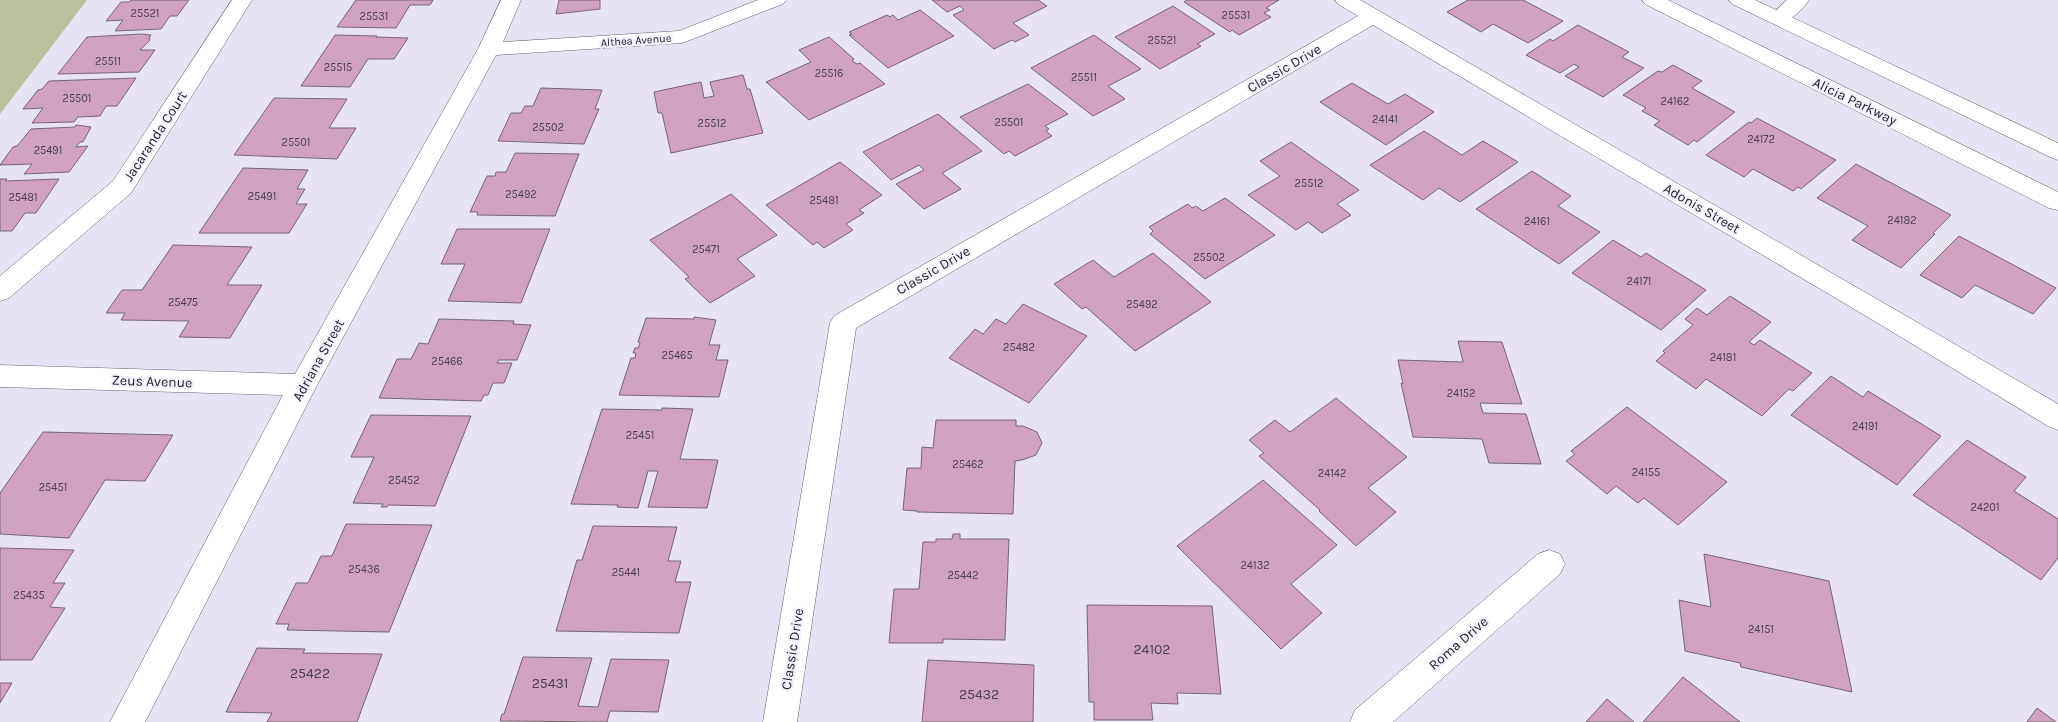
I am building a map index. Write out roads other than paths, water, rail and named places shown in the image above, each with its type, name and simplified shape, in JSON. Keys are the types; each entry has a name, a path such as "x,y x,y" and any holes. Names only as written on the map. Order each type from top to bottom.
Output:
{"street":[{"name":"Jacaranda Court","path":"0,292 122,187 242,0"},
{"name":"Adriana Street","path":"127,722 303,385 489,49 511,0"},
{"name":"Althea Avenue","path":"489,49 682,37 776,0"},
{"name":"Adonis Street","path":"1345,0 2058,418"},
{"name":"Alicia Parkway","path":"1652,0 2058,202"},
{"path":"1740,0 2058,152"},
{"path":"1778,18 1799,0"},
{"name":"Classic Drive","path":"780,722 842,322 1374,16"},
{"name":"Zeus Avenue","path":"0,376 303,385"},
{"name":"Roma Drive","path":"1367,722 1549,564"}]}
